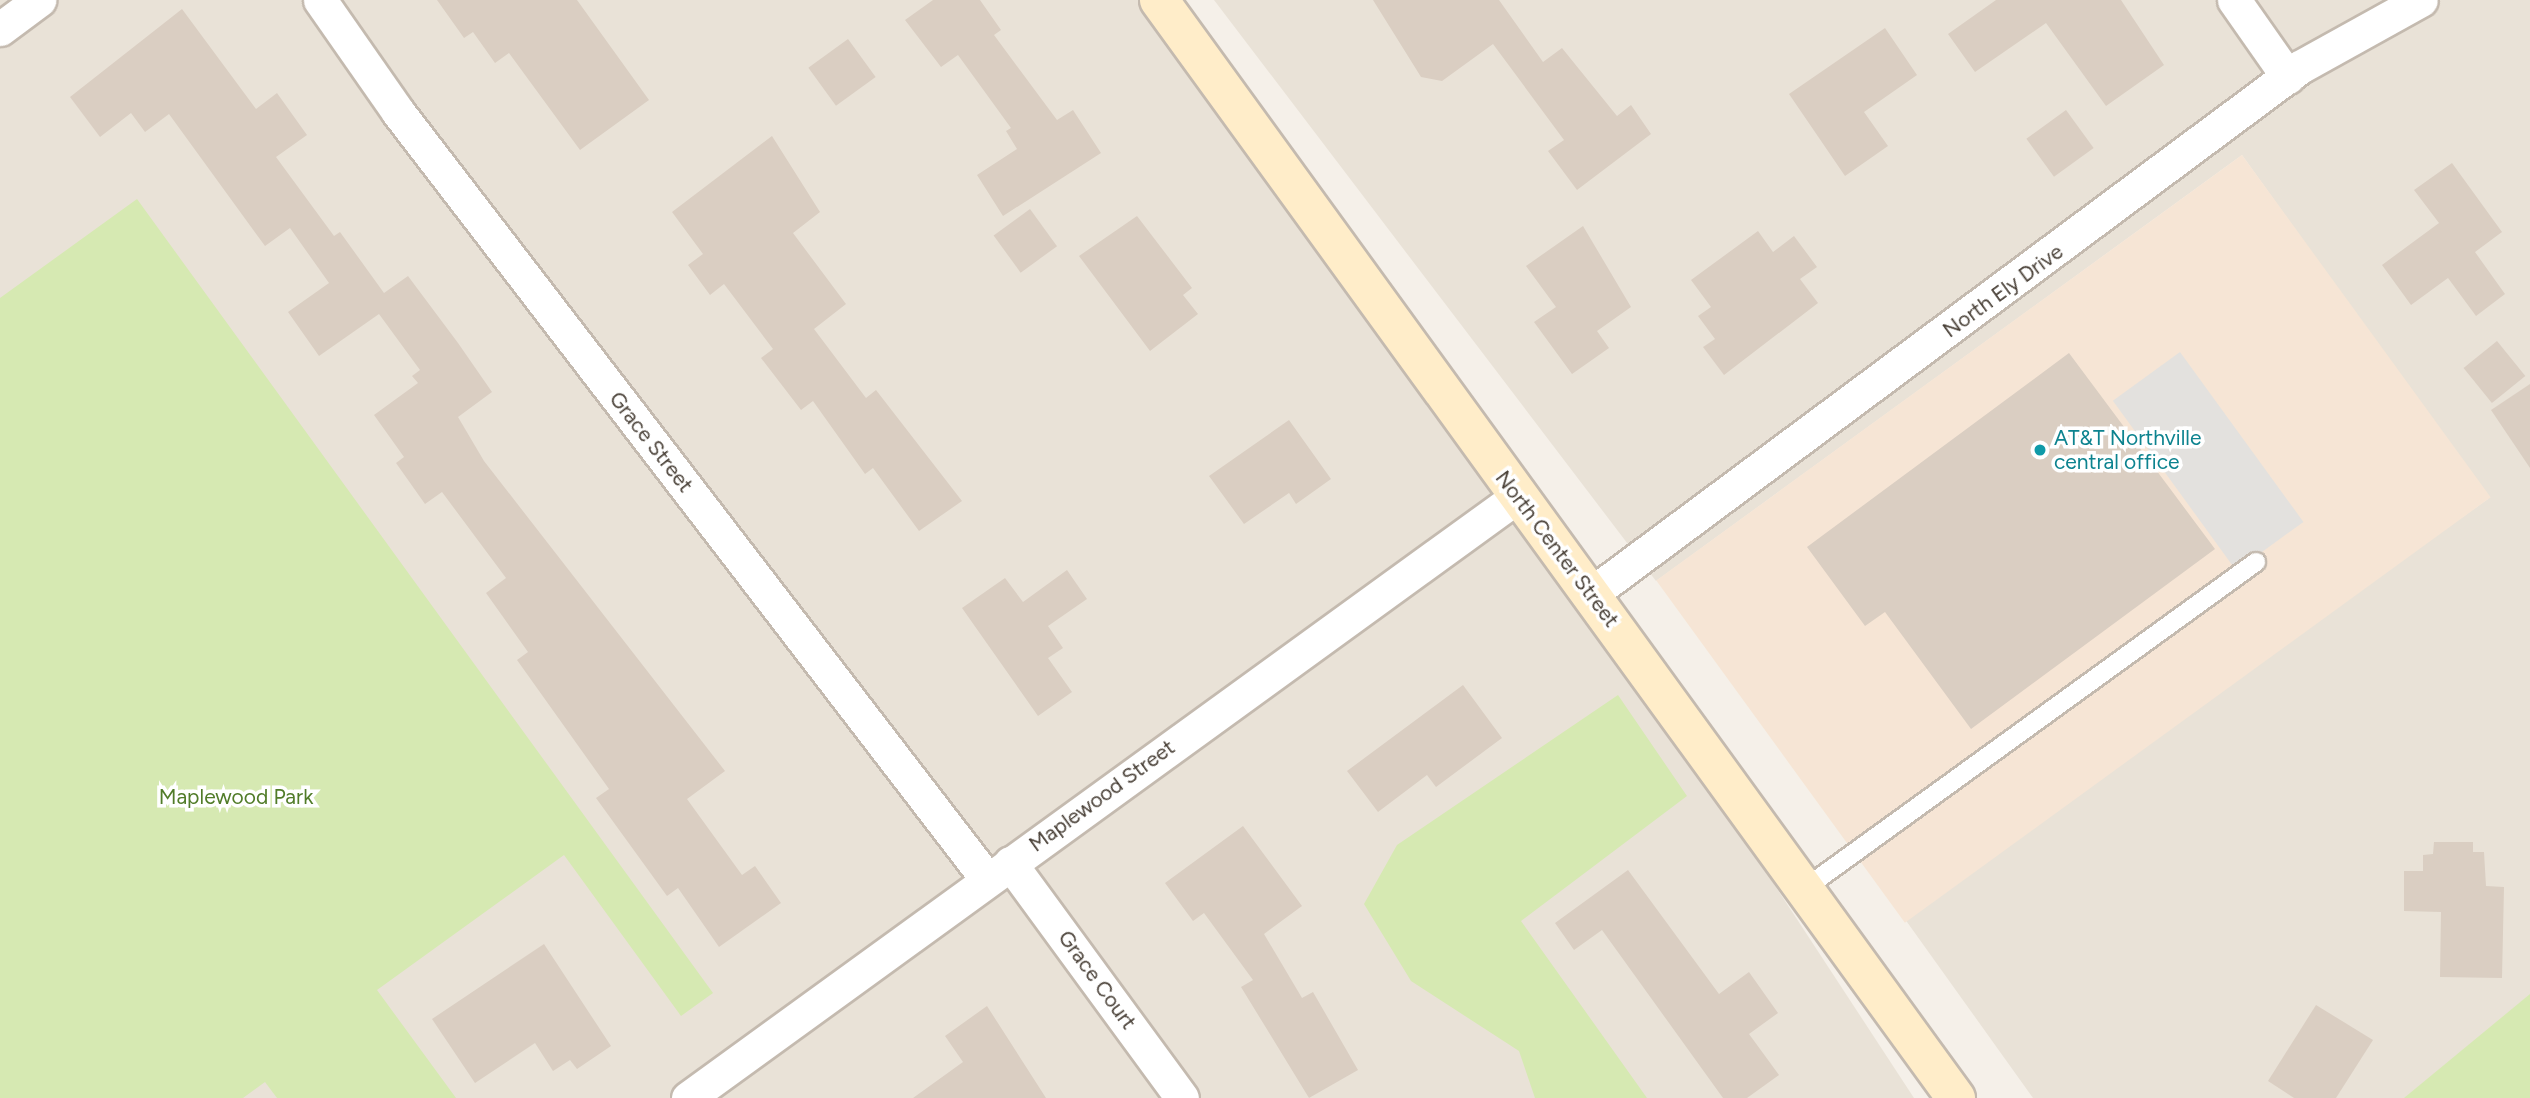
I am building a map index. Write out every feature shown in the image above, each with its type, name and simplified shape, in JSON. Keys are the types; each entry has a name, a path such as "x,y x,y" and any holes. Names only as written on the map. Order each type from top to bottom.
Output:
{"street":[{"path":"0,29 39,0"},
{"name":"Grace Street","path":"320,0 398,112 999,871"},
{"name":"North Center Street","path":"1159,0 1955,1098"},
{"path":"2234,0 2288,77"},
{"name":"North Ely Drive","path":"1591,594 2288,77 2421,0"},
{"name":"Maplewood Street","path":"688,1098 1518,496"},
{"name":"Grace Court","path":"999,871 1182,1098"}],"lane":[{"path":"1804,889 2256,562"}],"shaded area":[{"path":"0,0 1161,0 1537,522 1914,1098 0,1098"},
{"path":"1214,0 2530,0 2530,1098 2033,1098 1902,915 2488,499 2242,155 1656,581"},
{"path":"2242,155 2491,497 1905,923 1656,581"},
{"path":"2180,352 2303,522 2236,571 2113,401"}],"green space":[{"name":"Maplewood Park","path":"137,199 713,993 681,1016 564,855 377,990 456,1098 277,1098 265,1082 243,1098 0,1098 0,298"},
{"path":"1618,695 1687,796 1521,921 1647,1098 1535,1098 1519,1051 1411,981 1364,904 1397,845"},
{"path":"2530,994 2530,1098 2404,1098"}],"building":[{"path":"437,0 577,0 649,100 580,150 509,53 495,63 473,32 464,38"},
{"path":"933,0 980,0 1001,30 994,35 1057,120 1073,110 1101,153 1003,216 977,175 1017,149 1006,131 1011,128 958,55 941,67 905,20"},
{"path":"1373,0 1499,0 1543,62 1562,48 1617,116 1631,105 1651,134 1577,190 1548,151 1564,140 1493,44 1442,81 1421,77"},
{"path":"1996,0 2121,0 2164,65 2106,106 2046,23 1975,72 1948,34"},
{"path":"182,9 256,109 277,93 307,135 276,157 334,236 340,232 384,293 408,276 458,343 492,392 458,417 484,461 725,771 687,799 742,875 755,866 781,903 719,947 678,888 667,896 596,798 609,789 517,660 528,652 486,593 506,578 442,492 425,504 396,463 404,457 374,415 418,383 412,376 420,370 379,314 319,356 288,312 329,283 290,228 265,246 169,114 145,132 131,113 100,137 70,97"},
{"path":"1885,28 1917,75 1864,112 1888,146 1845,176 1789,94"},
{"path":"848,39 876,77 836,106 808,68"},
{"path":"2066,110 2094,148 2054,177 2026,139"},
{"path":"772,136 820,212 793,233 846,304 814,329 866,398 876,390 962,501 919,531 873,468 865,474 813,401 801,410 761,358 773,349 724,284 710,295 688,265 703,254 672,212"},
{"path":"2452,163 2502,232 2475,252 2505,294 2476,316 2448,278 2411,305 2382,265 2439,223 2414,190"},
{"path":"1030,209 1057,246 1021,273 994,235"},
{"path":"1137,216 1192,288 1183,295 1198,314 1150,351 1079,256"},
{"path":"1583,226 1631,307 1597,331 1609,348 1572,374 1534,322 1556,307 1526,266"},
{"path":"1758,231 1773,252 1794,236 1817,267 1800,279 1818,303 1724,375 1703,347 1715,339 1698,316 1711,307 1691,280"},
{"path":"2497,341 2525,376 2492,403 2464,368"},
{"name":"AT&T Northville central office","path":"2069,353 2215,549 1971,729 1885,612 1865,626 1807,547"},
{"path":"2530,384 2530,468 2491,410"},
{"path":"1289,420 1331,479 1296,504 1289,493 1244,524 1209,476"},
{"path":"1067,570 1087,599 1048,626 1063,648 1048,658 1072,692 1038,716 962,608 1005,578 1023,602"},
{"path":"1463,685 1502,738 1436,787 1427,775 1378,812 1347,771"},
{"path":"1243,826 1302,906 1264,934 1302,998 1313,992 1358,1070 1309,1098 1241,987 1253,980 1204,913 1193,921 1165,883"},
{"path":"2434,842 2473,842 2473,852 2484,852 2486,886 2504,887 2502,978 2440,977 2441,912 2404,911 2404,871 2423,871 2423,855 2433,854"},
{"path":"1628,870 1719,994 1749,972 1778,1013 1749,1034 1779,1075 1747,1098 1723,1098 1602,930 1574,950 1555,923"},
{"path":"544,944 611,1046 577,1069 570,1060 553,1071 535,1043 475,1083 432,1019"},
{"path":"2316,1005 2373,1040 2336,1098 2294,1098 2268,1081"},
{"path":"987,1006 1046,1098 913,1098 963,1062 945,1036"}],"place":[{"name":"AT&T Northville central office","path":"2040,450"}]}
